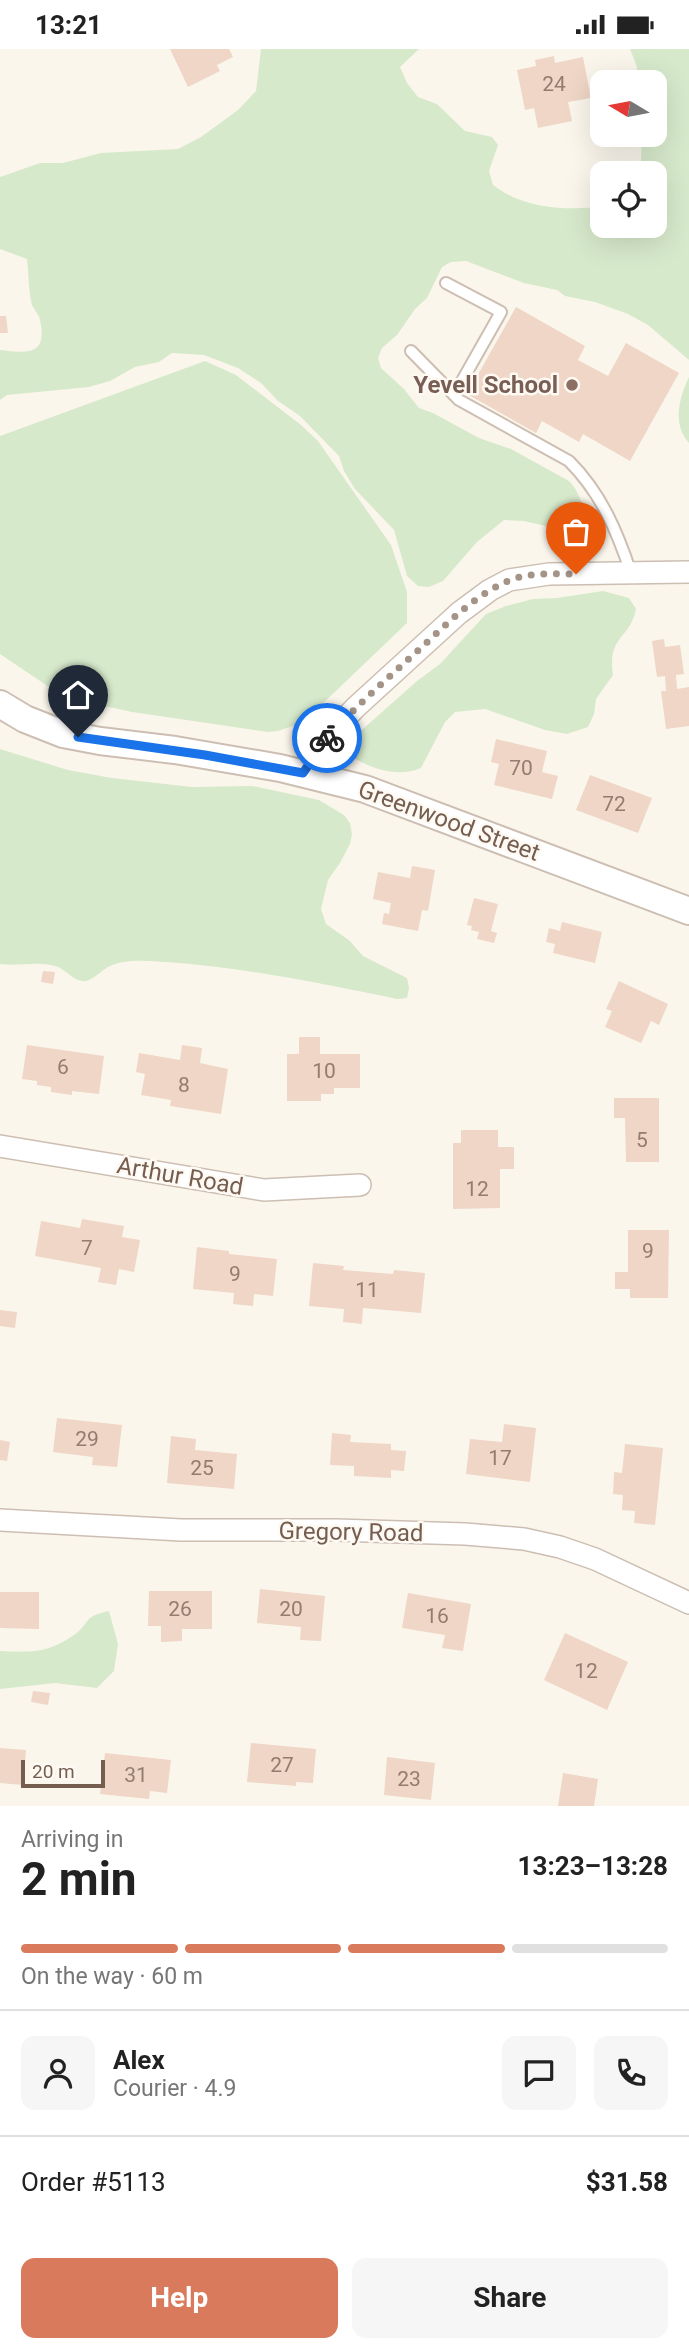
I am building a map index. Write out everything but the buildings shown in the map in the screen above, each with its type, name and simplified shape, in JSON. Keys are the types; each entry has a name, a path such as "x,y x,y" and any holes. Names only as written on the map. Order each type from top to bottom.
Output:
{"street":[{"path":"303,773 321,745 356,707 459,614 490,590 509,580 527,576 689,572"},
{"name":"Greenwood Street","path":"0,704 25,719 63,734 205,755 356,786 689,911"},
{"name":"Arthur Road","path":"0,1146 269,1191 360,1185"},
{"name":"Gregory Road","path":"0,1520 181,1530 336,1530 465,1534 524,1539 595,1559 689,1603"}],"lane":[{"path":"446,283 501,311 454,395"},
{"path":"411,351 459,400 569,461 583,475 616,529 631,573"}],"green space":[{"path":"261,49 419,49 400,67 407,83 418,97 437,104 465,131 492,137 498,145 489,171 493,185 518,199 532,203 559,208 590,207 590,238 667,238 667,161 641,161 642,147 667,147 667,70 637,70 630,49 689,49 689,360 648,325 628,314 595,302 565,296 557,290 524,283 466,261 451,262 442,267 427,298 415,309 397,335 382,348 378,358 381,368 404,389 419,408 479,438 511,449 569,481 582,503 583,516 579,528 563,530 524,521 504,520 477,542 443,581 429,587 418,586 407,576 394,530 355,489 339,456 300,416 278,401 261,383 238,368 204,355 172,353 159,362 135,367 110,381 89,387 7,395 0,400 0,350 33,350 41,340 42,332 32,305 27,259 0,249 0,177 40,163 63,163 101,153 178,149 201,137 238,110 256,91"},
{"path":"205,361 236,375 318,441 391,545 407,592 407,623 316,710 293,726 278,731 267,732 132,712 86,702 49,687 0,654 0,436"},
{"path":"689,377 689,443 680,428 679,411 682,393"},
{"path":"603,591 629,598 636,609 629,627 613,652 613,675 596,699 594,714 588,727 567,734 545,730 485,709 455,712 445,722 421,768 403,772 386,771 352,757 355,736 440,664 486,614 533,599"},
{"path":"0,749 68,770 112,778 192,787 253,786 319,800 344,815 350,823 352,834 350,844 328,880 321,909 326,924 350,941 363,956 407,978 407,998 397,999 195,964 122,962 108,967 89,980 82,981 51,965 0,964"},
{"path":"109,1611 118,1644 114,1671 97,1688 55,1683 0,1689 0,1651 47,1649 74,1635 90,1618"}],"way so far":[{"path":"327,738 356,707 459,614 490,590 509,580 527,576 576,574"}],"place":[{"name":"Yevell School","path":"572,385"}],"route":[{"path":"78,737 175,750 303,773 327,738"}]}
